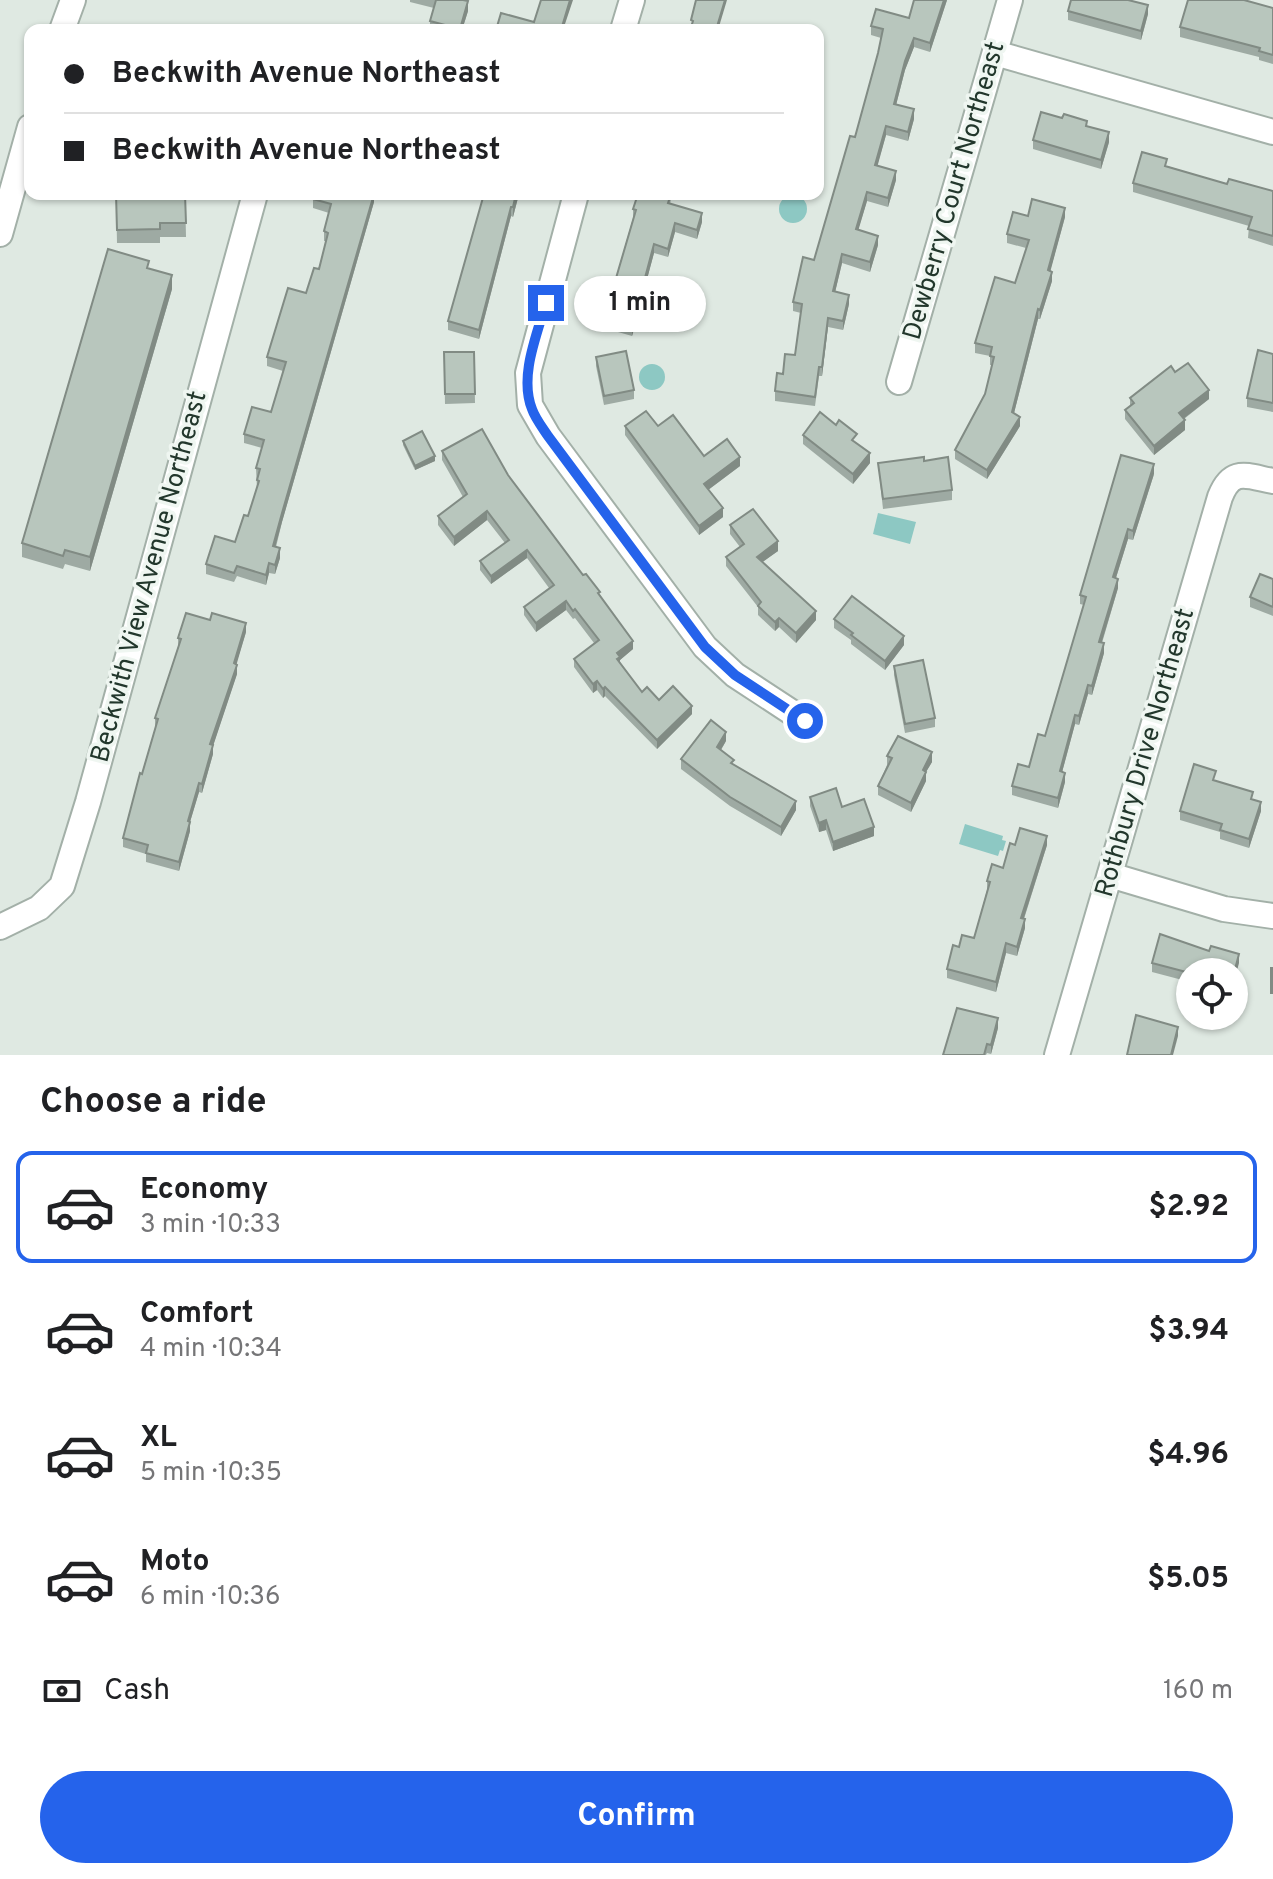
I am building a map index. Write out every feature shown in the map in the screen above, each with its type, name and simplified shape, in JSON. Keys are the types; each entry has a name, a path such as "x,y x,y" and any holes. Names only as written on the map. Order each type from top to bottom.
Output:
{"street":[{"path":"64,24 73,0"},
{"path":"625,24 632,0"},
{"name":"Dewberry Court Northeast","path":"899,382 1010,0"},
{"path":"995,53 1273,132"},
{"path":"0,234 24,148"},
{"name":"Beckwith View Avenue Northeast","path":"0,927 39,908 62,886 88,802 253,200"},
{"path":"574,200 528,373 533,413 705,647 735,675 805,721"},
{"name":"Rothbury Drive Northeast","path":"1057,1055 1220,497 1226,481 1239,474 1264,479"},
{"path":"1110,875 1224,909 1273,916"}],"water":[{"path":"782,200 804,200 806,214 798,222 788,222 780,214"},
{"path":"652,364 661,368 665,377 661,386 652,390 643,386 639,377 643,368"},
{"path":"878,513 916,522 910,544 873,534"},
{"path":"965,824 1003,836 1002,840 1006,841 1003,851 1000,850 998,856 959,844"}],"building":[{"path":"436,0 468,1 461,24 430,21"},
{"path":"541,0 570,0 563,24 498,24 501,13 534,22"},
{"path":"696,0 725,0 718,24 692,24"},
{"path":"914,0 944,0 930,43 914,38 905,61 894,104 914,109 908,132 886,126 875,165 896,171 888,198 867,192 856,229 878,236 870,262 842,254 833,291 849,295 843,321 828,318 815,397 775,391 777,373 783,374 785,354 795,355 802,304 793,302 803,257 814,260 850,136 855,137 878,53 883,29 871,26 876,9 909,18"},
{"path":"1071,0 1128,0 1148,5 1141,31 1068,11"},
{"path":"1188,0 1244,0 1273,8 1273,55 1259,51 1260,48 1180,27"},
{"path":"1041,112 1062,118 1064,114 1087,121 1086,126 1109,132 1101,160 1033,140"},
{"path":"1142,152 1167,159 1165,166 1227,184 1229,179 1273,191 1273,236 1248,229 1252,217 1133,183"},
{"path":"1032,199 1065,208 1048,270 1052,272 1038,309 1012,412 1020,417 987,470 955,450 985,394 994,357 990,356 992,347 975,343 995,277 1015,283 1029,240 1007,234 1013,212 1028,216"},
{"path":"116,200 185,200 186,223 160,223 160,229 117,230"},
{"path":"317,200 372,200 273,546 280,548 275,565 269,563 266,575 237,566 234,573 206,564 215,536 235,542 244,515 248,516 259,481 260,469 256,468 264,440 244,434 252,407 271,412 286,362 267,357 288,288 306,293 314,268 319,269 331,204"},
{"path":"482,200 515,200 479,330 448,321"},
{"path":"636,200 669,200 668,203 702,213 697,230 675,223 668,249 654,244 642,289 664,296 659,313 638,307 632,327 604,319 636,210 633,209"},
{"path":"108,249 149,261 147,268 172,275 90,557 65,550 63,556 22,543"},
{"path":"1258,350 1273,354 1273,403 1247,398"},
{"path":"626,351 634,390 604,396 596,357"},
{"path":"444,352 474,352 475,394 445,394"},
{"path":"1188,363 1209,390 1179,413 1185,420 1154,446 1125,410 1134,403 1130,398 1171,366 1175,372"},
{"path":"646,411 658,426 673,415 704,456 727,439 740,457 704,484 723,508 699,526 625,426"},
{"path":"820,412 836,425 839,420 857,434 852,440 870,453 853,474 803,435"},
{"path":"482,429 508,475 583,575 586,574 600,592 633,641 617,653 620,657 617,659 642,692 647,687 659,700 673,686 692,706 657,740 605,687 603,689 597,681 593,684 574,659 599,640 575,609 573,611 566,601 536,623 524,607 554,585 527,550 491,576 480,561 509,540 487,511 454,537 438,516 467,494 442,451"},
{"path":"422,431 435,456 415,466 403,441"},
{"path":"1121,455 1154,464 1133,531 1128,529 1113,577 1118,579 1099,642 1104,643 1092,686 1088,685 1079,716 1075,715 1060,771 1065,773 1058,798 1012,786 1018,764 1029,767 1038,734 1045,736 1086,597 1080,595"},
{"path":"924,457 924,461 948,457 952,490 883,499 878,463"},
{"path":"753,509 778,541 757,557 816,611 796,633 779,618 775,622 758,606 761,602 726,557 744,544 730,525"},
{"path":"1260,574 1273,579 1273,607 1250,597"},
{"path":"852,596 904,636 885,661 834,619"},
{"path":"186,613 210,620 212,613 246,623 234,663 237,665 210,744 213,745 202,784 199,783 179,862 146,853 148,845 123,838"},
{"path":"923,660 935,718 905,724 894,666"},
{"path":"711,720 726,732 717,747 734,760 731,763 796,801 781,827 730,797 681,759"},
{"path":"898,736 932,752 911,803 878,786 892,758 887,756"},
{"path":"1194,764 1216,771 1213,780 1253,792 1251,799 1261,802 1249,839 1220,830 1222,824 1180,811"},
{"path":"836,788 842,807 864,799 874,827 833,842 826,820 819,823 810,797"},
{"path":"1020,828 1047,836 1021,918 1025,919 1017,947 1006,943 996,982 947,969 953,945 959,947 962,935 974,938 992,864 1003,868 1010,843 1015,845"},
{"path":"1160,934 1209,951 1211,946 1239,954 1238,958 1176,958 1176,969 1152,963"},
{"path":"1273,968 1273,993 1271,993"},
{"path":"957,1008 998,1018 991,1045 987,1044 984,1055 943,1055"},
{"path":"1136,1015 1176,1026 1171,1055 1127,1055"}],"route":[{"path":"546,303 528,373 533,413 705,647 735,675 805,721"}]}
